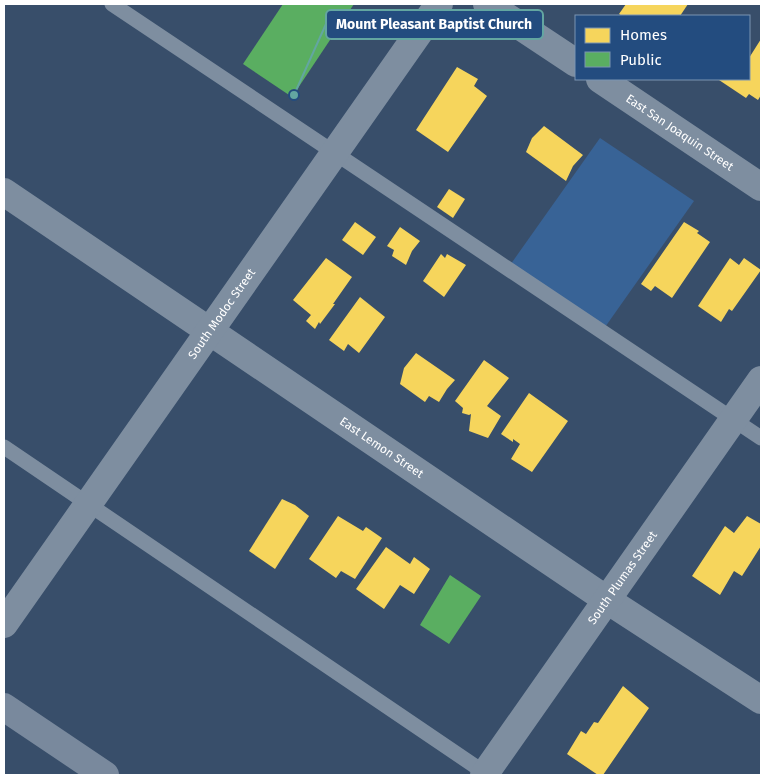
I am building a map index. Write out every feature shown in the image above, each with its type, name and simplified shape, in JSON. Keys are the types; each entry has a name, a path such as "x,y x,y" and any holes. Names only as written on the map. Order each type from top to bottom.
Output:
{"main road":[{"path":"4,707 105,775"}],"street":[{"name":"South Modoc Street","path":"4,624 440,4"},
{"path":"487,4 575,62"},
{"name":"East San Joaquin Street","path":"602,80 761,186"},
{"name":"East Lemon Street","path":"4,192 209,333 606,600 761,700"},
{"name":"South Plumas Street","path":"485,775 761,380"}],"lane":[{"path":"112,4 761,438"},
{"path":"4,447 485,775"}],"shaded area":[{"path":"600,138 694,201 603,330 508,268"}],"building: Homes":[{"path":"626,4 688,4 681,15 619,14"},
{"path":"761,39 761,95 758,100 749,94 746,98 719,80 750,80 750,56"},
{"path":"457,67 478,79 474,86 487,96 448,152 416,130"},
{"path":"544,126 583,155 573,166 566,181 526,152 532,138"},
{"path":"449,189 465,199 453,218 437,207"},
{"path":"355,222 376,237 363,255 342,240"},
{"path":"684,222 699,231 697,233 710,242 672,298 655,286 651,291 641,284"},
{"path":"400,227 420,241 412,251 406,265 392,256 394,250 387,246"},
{"path":"441,254 445,258 447,254 466,265 444,297 423,281"},
{"path":"326,258 352,277 333,304 335,304 315,329 306,321 311,315 293,300"},
{"path":"730,258 739,265 744,258 761,270 732,311 729,309 721,322 698,306"},
{"path":"360,297 385,317 359,353 348,344 344,351 329,340"},
{"path":"416,353 455,380 439,402 429,396 425,402 400,384 404,368"},
{"path":"484,360 509,378 487,406 501,416 488,438 469,431 471,414 462,413 463,408 455,401"},
{"path":"529,393 568,421 532,472 511,459 520,444 501,434"},
{"path":"282,499 295,505 309,516 275,569 249,551"},
{"path":"338,516 363,531 366,527 382,538 355,579 341,571 336,578 309,559"},
{"path":"747,516 761,524 761,546 742,576 734,571 720,595 692,576 725,526 734,533"},
{"path":"386,547 410,564 414,557 430,569 414,594 400,585 384,609 356,589"},
{"path":"623,686 649,708 603,775 598,775 567,754 581,731 586,734 594,722 598,723"}],"building: Public":[{"path":"283,4 354,4 292,97 243,64"},
{"path":"450,575 481,596 449,644 420,625"}],"place":[{"name":"Mount Pleasant Baptist Church","path":"294,95"}]}
